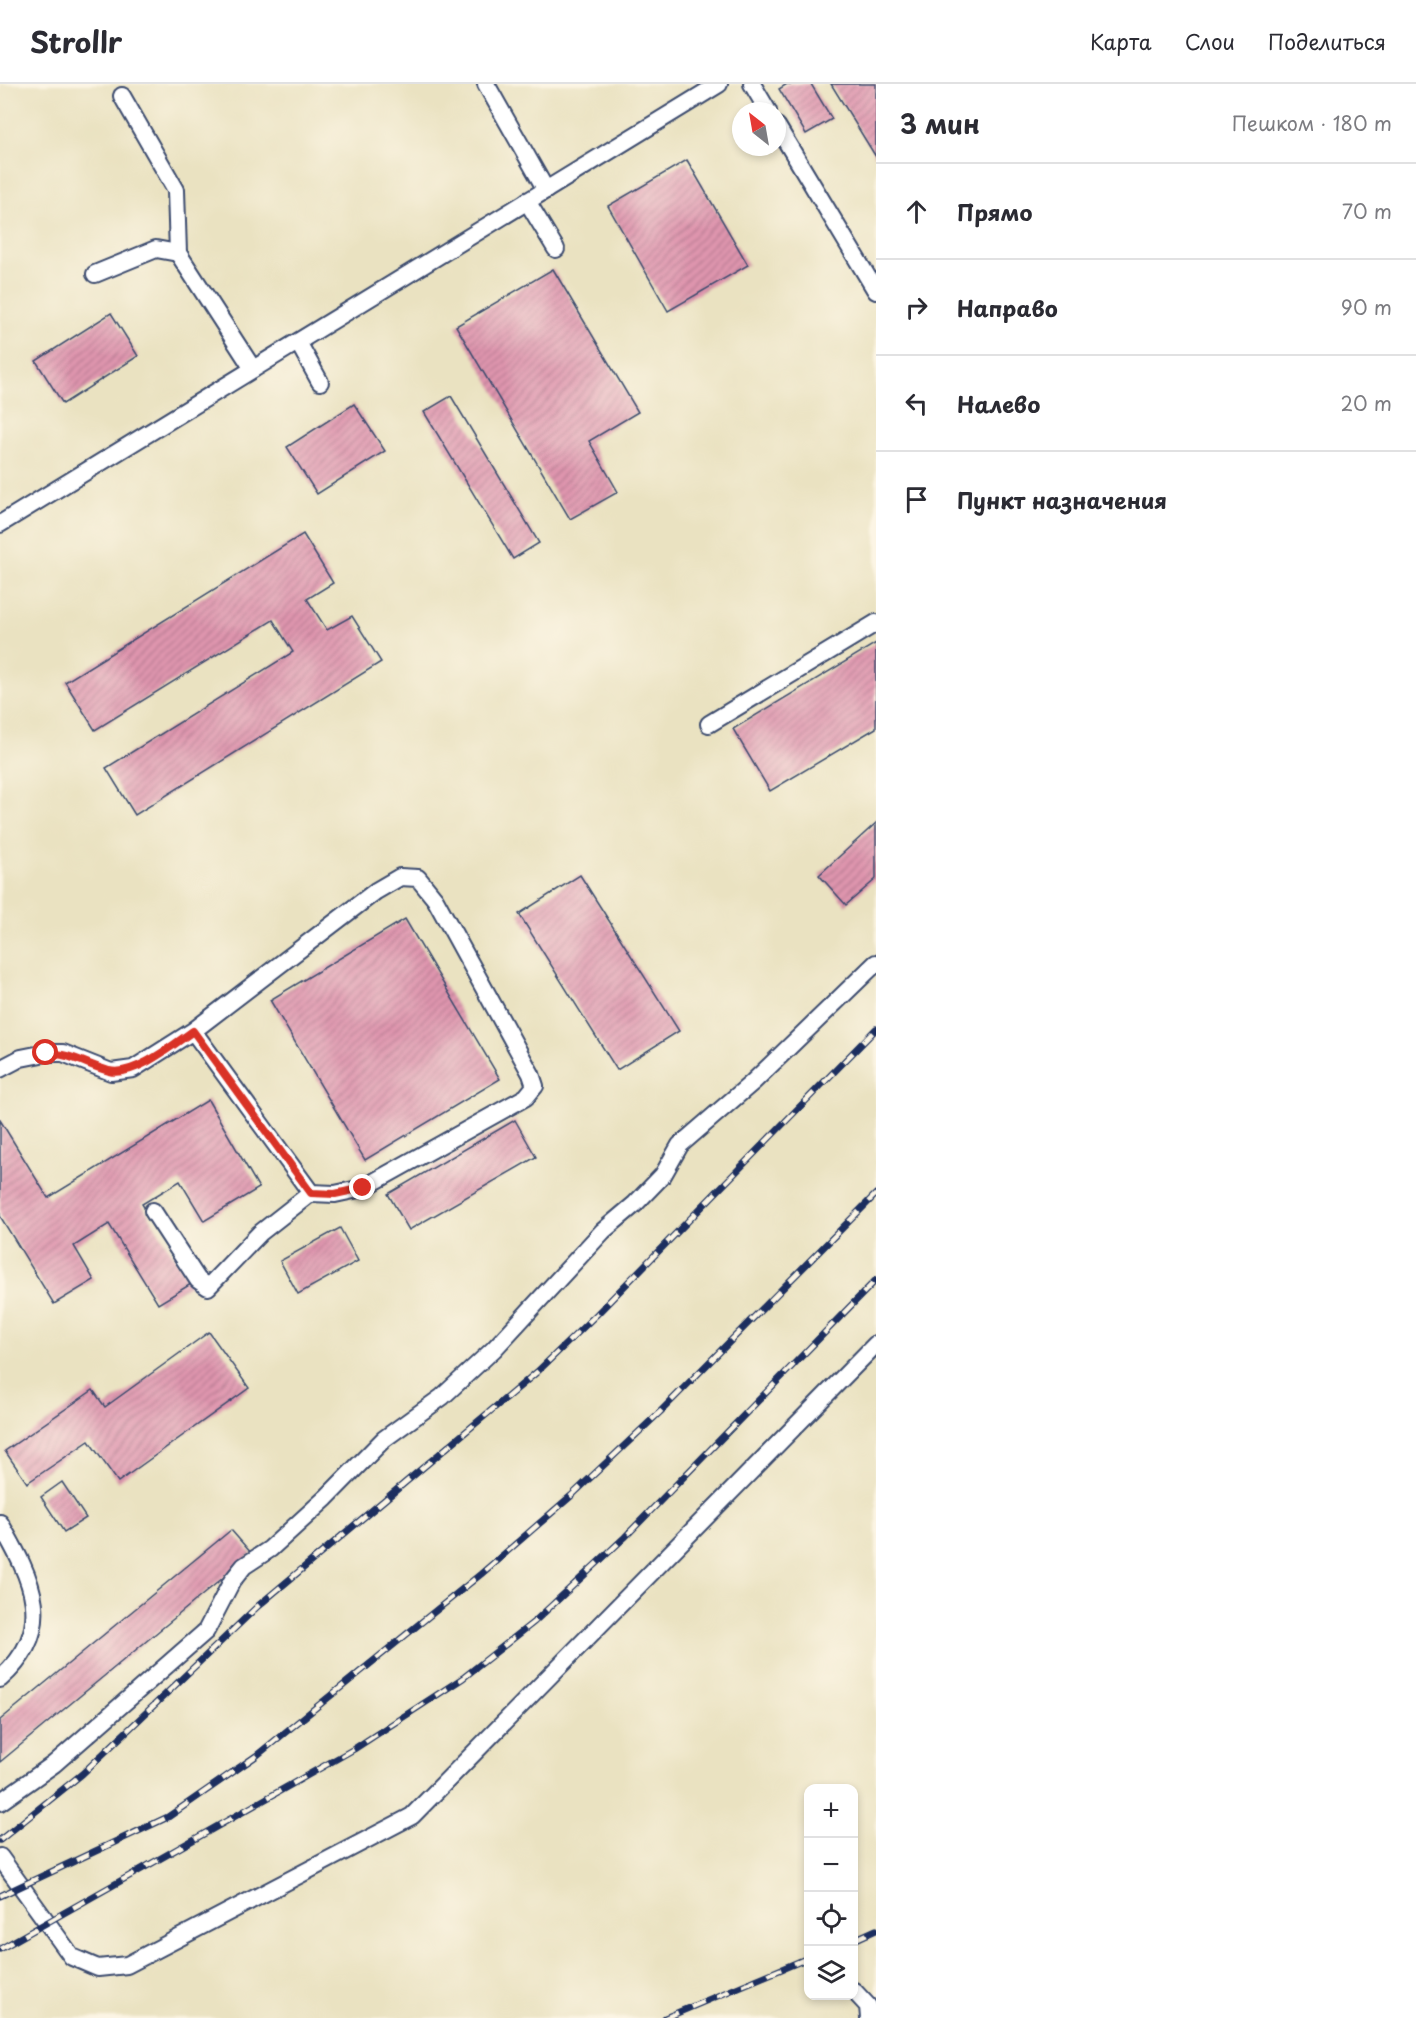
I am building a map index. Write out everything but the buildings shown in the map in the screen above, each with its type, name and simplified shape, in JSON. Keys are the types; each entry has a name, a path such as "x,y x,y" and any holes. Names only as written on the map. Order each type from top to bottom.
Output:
{"street":[{"path":"486,84 546,190"},
{"path":"0,524 719,84"},
{"path":"752,84 763,102"},
{"path":"122,96 176,189 178,253 253,369"},
{"path":"786,141 876,291"},
{"path":"527,201 556,249"},
{"path":"95,274 156,249 178,253"},
{"path":"298,342 320,382"},
{"path":"709,724 876,623"},
{"path":"0,1069 21,1058 46,1053 63,1053 111,1072 133,1069 193,1031 376,891 400,877 418,878 435,899 531,1074 535,1086 526,1097 363,1188 335,1194 311,1193 260,1233 208,1287 198,1280 153,1211"},
{"path":"0,1802 54,1764 206,1631 232,1581 244,1566 270,1549 326,1498 384,1439 442,1397 494,1349 603,1231 635,1204 663,1175 680,1145 753,1082 876,963"},
{"path":"193,1031 311,1193"},
{"path":"0,1857 72,1957 98,1968 127,1965 412,1816 876,1344"},
{"path":"0,1523 18,1554 36,1606 34,1628 26,1648 13,1667 0,1679"},
{"path":"858,1995 868,2006 869,2018"}],"railway":[{"path":"0,1840 82,1774 258,1606 537,1372 597,1314 876,1029"},
{"path":"0,1896 168,1817 256,1756 481,1574 571,1496 660,1412 876,1194"},
{"path":"0,1949 354,1749 463,1678 534,1622 625,1537 876,1280"},
{"path":"858,1938 876,1930"},
{"path":"665,2018 804,1960"}],"route":[{"path":"46,1053 63,1053 111,1072 133,1069 165,1051 193,1031 311,1193 335,1194 363,1188"}]}
